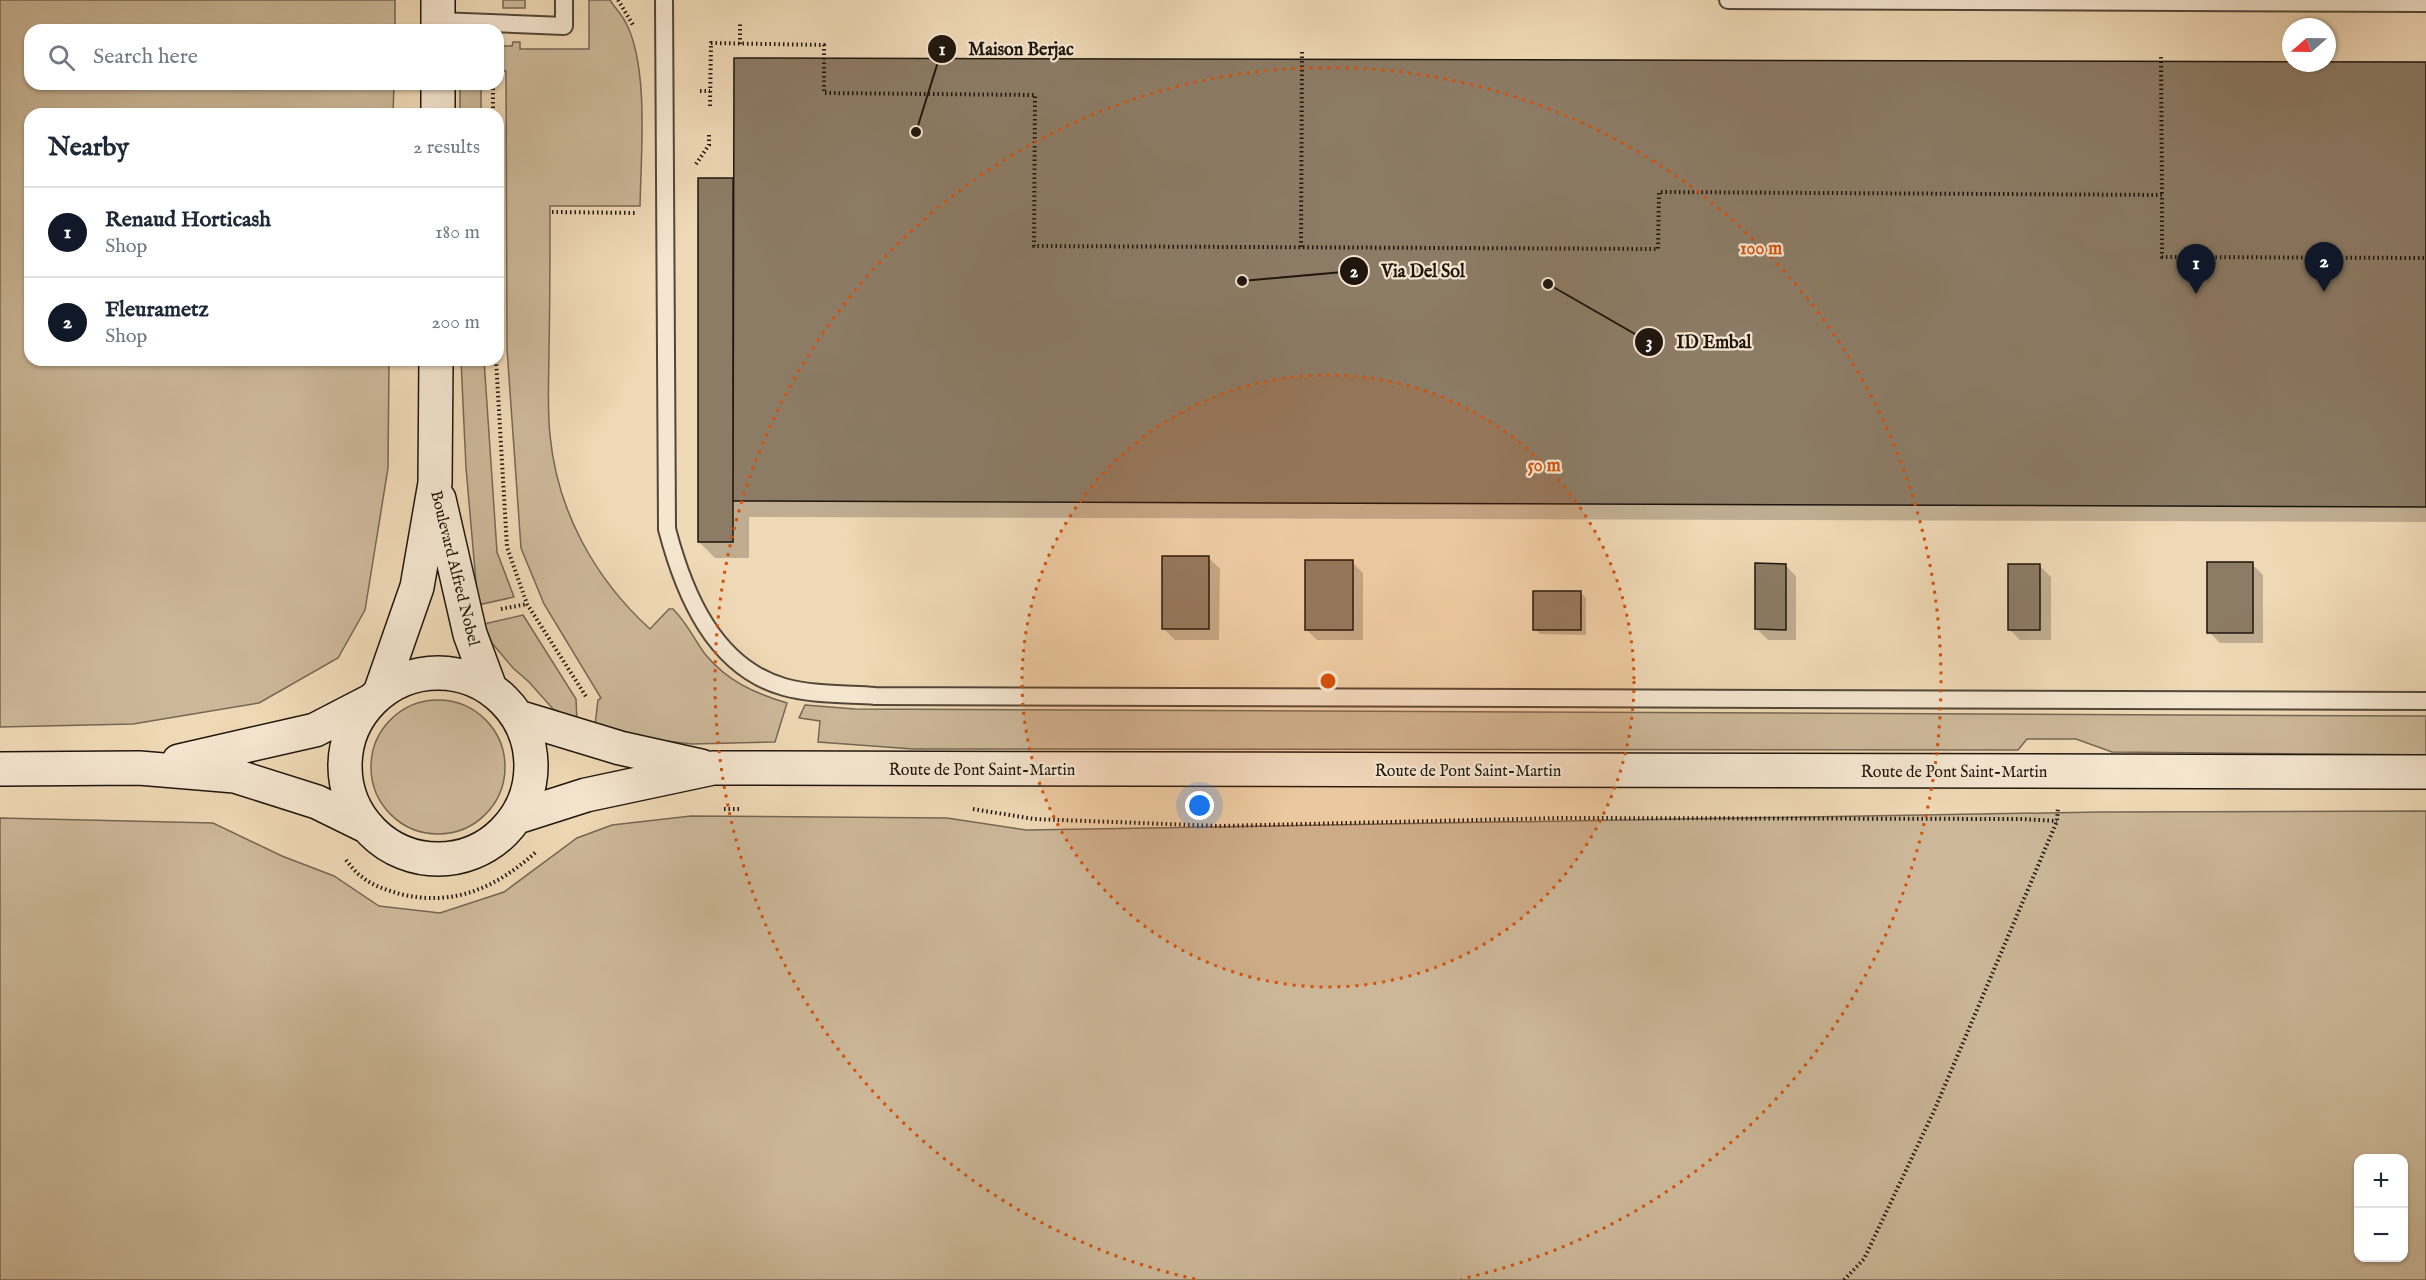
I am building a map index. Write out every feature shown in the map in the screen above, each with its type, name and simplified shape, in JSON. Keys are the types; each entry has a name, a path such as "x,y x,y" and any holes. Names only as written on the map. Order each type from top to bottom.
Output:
{"main road":[{"path":"438,90 438,108"},
{"name":"Boulevard Alfred Nobel","path":"375,697 417,587 435,483 436,366"},
{"name":"Boulevard Alfred Nobel","path":"435,483 452,566 470,634 490,688"},
{"path":"139,768 208,756 315,730 405,679 423,674 445,673 462,676 490,688 503,699 518,717 528,740 532,766 525,801 517,817 489,845 467,855 444,860 418,858 385,843 368,827 353,803 345,769 346,749 359,717 375,697"},
{"path":"518,717 620,748 713,768"},
{"path":"0,769 139,768 235,776 317,801 368,827"},
{"name":"Route de Pont Saint-Martin","path":"517,817 586,795 713,768 2426,772"}],"lane":[{"path":"438,17 564,26 564,0"},
{"path":"664,0 667,530 675,561 700,618 717,641 758,678 785,688 875,696 2426,701"},
{"path":"1728,0 2426,3"}],"path":[{"path":"740,22 740,44"},
{"path":"710,106 711,43 824,45 824,93 1035,94 1034,246 1658,249 1659,192 2162,195"},
{"path":"1301,247 1302,51"},
{"path":"2161,57 2162,257 2426,258"},
{"path":"493,90 493,108"},
{"path":"700,91 710,91"},
{"path":"693,168 710,145 710,133"},
{"path":"552,212 598,215 639,213"},
{"path":"496,366 507,547 527,604 588,699 587,707"},
{"path":"1844,1280 1864,1259 1934,1112 2057,821 2062,771"},
{"path":"718,808 753,809"},
{"path":"964,808 1034,819 1220,826 1560,818 2057,821"}],"shaded area":[{"path":"0,0 395,0 395,24 24,24 24,90 394,90 393,108 24,108 24,366 389,366 388,468 365,610 338,658 259,703 133,724 0,727"},
{"path":"503,0 525,0 525,8 503,8"},
{"path":"589,0 610,0 624,20 633,41 638,63 642,112 640,206 550,206 549,413 554,463 561,490 570,516 596,565 612,588 650,629 669,609 673,609 705,654 722,672 752,690 787,703 775,742 692,744 657,740 595,725 598,700 601,698 544,604 521,548 507,349 504,46 512,46 513,42 520,42 520,49 589,49"},
{"path":"460,90 481,90 481,108 460,108"},
{"path":"461,366 484,366 497,552 514,597 478,605 466,468"},
{"path":"523,615 576,699 577,720 553,709 492,643 484,624"},
{"path":"438,700 464,705 485,720 500,741 505,767 500,793 485,814 464,829 438,834 412,829 391,814 376,793 371,767 376,741 391,720 412,705"},
{"path":"805,705 855,709 2426,716 2426,755 2112,752 2076,739 2027,739 2018,750 913,749 818,742 820,721 799,718"},
{"path":"2426,811 2426,1280 0,1280 0,818 213,823 282,856 334,876 379,906 440,913 504,892 577,838 612,825 691,816 947,818 1026,830 2100,812"}],"building":[{"path":"734,58 2282,62 2282,72 2336,72 2336,62 2426,62 2426,507 733,501"},
{"path":"698,178 733,178 733,542 698,542"},
{"path":"1162,556 1209,556 1209,629 1162,629"},
{"path":"1305,560 1353,560 1353,630 1305,630"},
{"path":"2207,562 2253,562 2253,633 2207,633"},
{"path":"1755,563 1786,564 1786,630 1755,629"},
{"path":"2008,564 2040,564 2040,630 2008,630"},
{"path":"1533,591 1581,591 1581,630 1533,630"}],"place":[{"name":"Maison Berjac","path":"916,132"},
{"name":"Via Del Sol","path":"1242,281"},
{"name":"ID Embal","path":"1548,284"},
{"name":"Fleurametz","path":"2324,292"},
{"name":"Renaud Horticash","path":"2196,294"}]}
